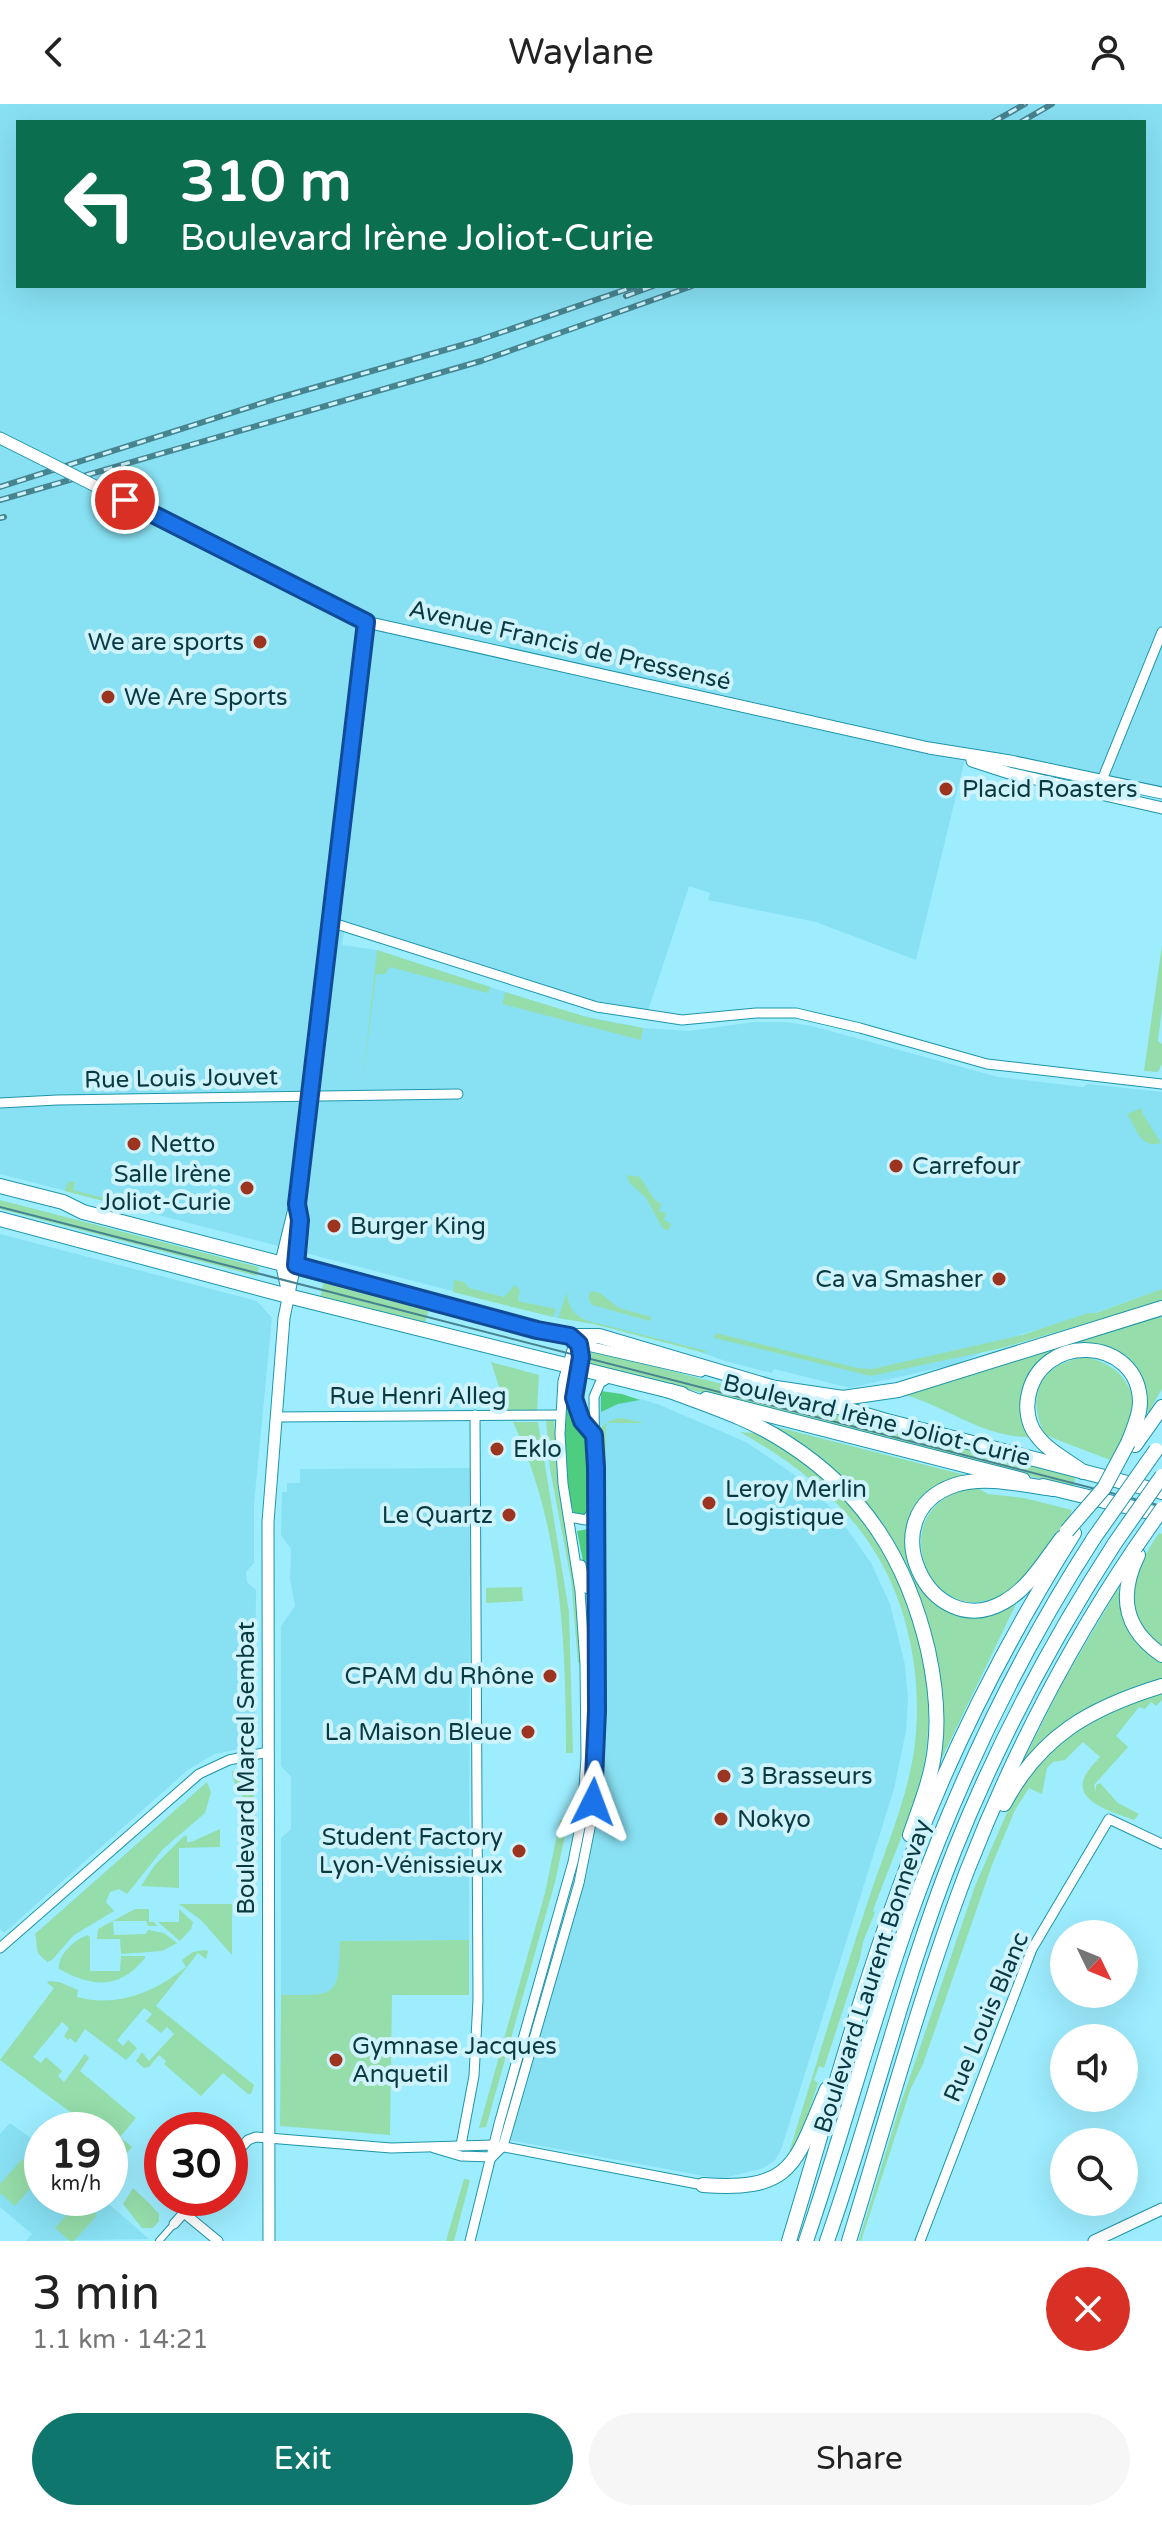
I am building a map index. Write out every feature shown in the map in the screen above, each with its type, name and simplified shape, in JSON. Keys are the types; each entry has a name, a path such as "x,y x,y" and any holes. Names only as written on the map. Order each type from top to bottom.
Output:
{"main road":[{"name":"Boulevard Irène Joliot-Curie","path":"0,1186 63,1202 83,1212 574,1340 599,1336 883,1420 1162,1492"},
{"name":"Boulevard Irène Joliot-Curie","path":"0,1219 288,1296 800,1421 1053,1489 1162,1511"},
{"path":"776,1388 827,1397 898,1390 1162,1308"},
{"path":"1083,1472 1044,1444 1030,1424 1027,1402 1030,1389 1041,1368 1050,1360 1071,1350 1082,1349 1108,1355 1128,1369 1139,1391 1140,1405 1132,1444"},
{"path":"670,1391 750,1422 811,1459 871,1518 900,1565 912,1592 935,1685 937,1732 931,1771 789,2241"},
{"path":"1053,1489 970,1481 937,1493 915,1523 911,1548 915,1567 925,1584 944,1601 966,1608 1003,1603 1024,1586 1070,1532 1162,1407"},
{"name":"Boulevard Laurent Bonnevay","path":"806,2241 912,1910 967,1769 1047,1613 1094,1538 1159,1445"},
{"name":"Boulevard Laurent Bonnevay","path":"827,2241 955,1849 1027,1692 1072,1610 1162,1476"},
{"path":"849,2241 951,1917 986,1824 1030,1728 1091,1617 1162,1511"},
{"path":"890,1913 927,1816 966,1728 1070,1532"},
{"path":"1138,1549 1127,1586 1128,1614 1141,1638 1162,1655"},
{"path":"951,1917 1007,1798 1035,1756 1058,1735 1085,1717 1162,1686"},
{"path":"703,2185 743,2187 761,2183 789,2165 804,2143 856,2023"},
{"path":"778,2241 810,2170"}],"street":[{"name":"Avenue Francis de Pressensé","path":"0,438 366,622 929,748 1009,773 1162,793"},
{"name":"Boulevard Marcel Sembat","path":"269,2241 268,1522 289,1264 366,622"},
{"path":"1100,786 1162,632"},
{"name":"Avenue Francis de Pressensé","path":"1100,786 1162,808"},
{"path":"330,922 569,1000 613,1010 682,1020 756,1013 796,1013 987,1064 1162,1084"},
{"name":"Rue Louis Jouvet","path":"0,1103 458,1094"},
{"name":"Boulevard Irène Joliot-Curie","path":"0,1193 83,1212"},
{"path":"574,1340 575,1404 582,1421 594,1435"},
{"path":"574,1367 560,1415 560,1459 574,1543 586,1588 595,1592"},
{"path":"470,2241 492,2157 510,2126 579,1883 589,1837 597,1725 595,1390 604,1379 610,1377"},
{"path":"461,2145 474,2076 478,2012 475,1415"},
{"name":"Rue Henri Alleg","path":"276,1417 560,1415"},
{"path":"569,1517 586,1520 596,1505"},
{"path":"499,2146 582,1817 586,1758 585,1676 574,1543"},
{"path":"0,1948 199,1774 229,1760 268,1752"},
{"name":"Rue Louis Blanc","path":"920,2241 1032,1949 1109,1819 1162,1844"},
{"path":"510,2126 515,2139 527,2151"},
{"path":"248,2140 256,2137 391,2148 499,2146 703,2185"},
{"path":"434,2148 461,2156 492,2157"},
{"path":"1094,2241 1162,2209"},
{"path":"159,2241 181,2216"},
{"path":"188,2216 218,2241"}],"shaded area":[{"path":"0,104 1162,104 1162,799 966,755 916,960 816,922 708,900 710,893 689,886 648,1011 576,997 346,921 342,945 377,950 573,1014 643,1028 689,1031 754,1022 786,1022 812,1026 998,1077 1162,1092 1162,1289 1022,1334 957,1364 850,1388 774,1369 772,1373 686,1347 553,1317 0,1174"},
{"path":"0,1234 257,1301 272,1318 254,1504 254,1563 246,1572 247,1582 256,1590 255,1734 243,1748 215,1754 189,1769 4,1933 0,1929"},
{"path":"599,1398 641,1399 660,1405 746,1442 802,1480 835,1512 871,1563 890,1604 905,1665 908,1699 906,1731 894,1789 781,2150 775,2160 764,2168 720,2179 509,2140 586,1872 596,1802 600,1745"},
{"path":"470,1468 469,1940 340,1941 340,1975 332,1989 323,1995 281,1995 281,1838 291,1829 291,1777 281,1766 281,1626 295,1606 290,1579 291,1549 281,1535 282,1492 287,1492 287,1483 300,1483 300,1469"},
{"path":"10,2123 24,2133 24,2216 123,2216 149,2239 26,2241 32,2234 0,2207 0,2134"}],"green space":[{"path":"1162,945 1162,1008 1158,1041 1162,1044 1162,1064 1158,1072 1144,1071"},
{"path":"377,950 490,987 488,993 390,967 385,974 376,974 362,1086"},
{"path":"505,992 590,1018 643,1028 641,1040 502,1004"},
{"path":"1142,1108 1161,1143 1144,1140 1127,1114"},
{"path":"627,1175 640,1177 654,1199 661,1204 659,1211 666,1213 664,1220 671,1224 669,1230 663,1229 646,1198 629,1182"},
{"path":"71,1181 75,1182 73,1190 138,1207 143,1198 151,1198 150,1213 65,1191"},
{"path":"0,1200 259,1267 257,1276 0,1209"},
{"path":"324,1280 429,1309 425,1323 320,1298"},
{"path":"454,1280 464,1282 469,1288 504,1297 515,1285 520,1290 518,1301 556,1309 553,1317 453,1292"},
{"path":"1162,1289 1162,1301 1002,1348 871,1376 714,1338 716,1333 872,1369 1022,1335"},
{"path":"591,1291 600,1293 619,1308 651,1317 650,1321 592,1305 588,1298"},
{"path":"567,1292 572,1309 585,1320 706,1351 558,1318"},
{"path":"1162,1313 1162,1389 1148,1413 1139,1384 1125,1362 1103,1348 1071,1342"},
{"path":"1055,1346 1056,1349 1029,1377 1025,1387 1022,1410 1028,1437 994,1432 899,1393"},
{"path":"590,1350 1076,1475 1073,1487 585,1363"},
{"path":"1085,1357 1110,1366 1120,1374 1131,1394 1132,1419 1128,1433 1110,1460 1045,1435 1039,1420 1037,1395 1047,1374 1070,1361"},
{"path":"491,1362 539,1375 537,1410 507,1411"},
{"path":"568,1383 573,1384 572,1405 585,1433 589,1465 594,1470 593,1499 585,1517 574,1514 567,1482 564,1415"},
{"path":"601,1391 640,1400 618,1404 601,1412"},
{"path":"546,1418 554,1420 558,1483 576,1583 582,1663 578,1663 571,1580 550,1469"},
{"path":"621,1418 645,1423 607,1423"},
{"path":"513,1422 538,1422 569,1612 573,1753 566,1753 562,1626 551,1542 542,1502"},
{"path":"606,1423 606,1467 599,1462 598,1439"},
{"path":"765,1424 969,1476 945,1483 926,1495 914,1511 907,1530 907,1550 912,1571 925,1590 943,1606 1017,1602 937,1768 942,1717 891,1541"},
{"path":"740,1432 758,1434 809,1467 838,1493 863,1523 885,1555 902,1590 924,1665 928,1704 927,1743 919,1784 873,1911 824,2068 819,2066 814,2080 818,2083 800,2139 788,2156 904,1795 916,1732 916,1680 907,1628 899,1603 890,1579 865,1537 835,1502 799,1470"},
{"path":"601,1475 606,1478 606,1572 598,1572"},
{"path":"976,1487 988,1494 1024,1498 1072,1510 1049,1548 1025,1577 1006,1592 979,1602 955,1598 936,1584 925,1564 921,1540 927,1517 945,1498"},
{"path":"593,1528 592,1577 586,1577 577,1531"},
{"path":"1159,1533 1162,1534 1162,1646 1148,1633 1134,1606 1136,1577"},
{"path":"522,1587 523,1601 486,1603 486,1588"},
{"path":"1119,1587 1124,1621 1142,1648 1162,1661 1162,1682 1133,1691 1022,1763 1064,1680"},
{"path":"1162,1693 1162,1700 1156,1706 1151,1702 1145,1709 1139,1707 1116,1736 1128,1747 1094,1785 1096,1792 1096,1785 1100,1783 1118,1803 1139,1814 1134,1820 1099,1806 1085,1794 1084,1778 1100,1757 1083,1742 1065,1760 1053,1762 1047,1768 1042,1794 1029,1788 1015,1810 992,1865 923,2064 911,2088 859,2240 900,2106 975,1886 1012,1801 1033,1767 1076,1729 1136,1701"},
{"path":"243,1769 254,1779 254,1822 249,1822 244,1798 233,1777 232,1771"},
{"path":"207,1782 211,1792 205,1813 163,1849 127,1894 119,1889 110,1892 106,1902 114,1911 74,1935 52,1960 48,1962 43,1958 38,1952 35,1934"},
{"path":"560,1820 568,1821 555,1882 486,2127 479,2128 545,1893"},
{"path":"220,1829 220,1847 179,1848 179,1888 141,1886 155,1865 183,1837 187,1835 187,1842 191,1842"},
{"path":"179,1904 232,1904 232,1955 201,1920"},
{"path":"135,1909 149,1909 149,1922 157,1926 148,1926 146,1921 113,1921 114,1935 146,1934 148,1930 164,1933 177,1943 162,1951 121,1954 120,1939 97,1939 98,1929"},
{"path":"179,1909 193,1922 180,1941 158,1922 179,1922"},
{"path":"87,1935 90,1937 90,1971 120,1971 121,1956 145,1958 126,1975 106,1982 84,1980 59,1969 61,1958 68,1949"},
{"name":"Gymnase Jacques Anquetil","path":"469,1940 469,1995 392,1995 390,2135 280,2126 281,1995 313,1995 330,1990 338,1974 340,1941"},
{"path":"208,1951 206,1959 198,1953 156,2006 254,2085 251,2094 223,2073 201,2096 164,2064 166,2061 159,2055 149,2067 144,2068 136,2061 142,2052 149,2061 174,2034 167,2027 161,2033 146,2021 152,2014 144,2008 117,2040 123,2046 128,2040 137,2048 126,2060 85,2029 76,2043 70,2038 68,2040 64,2036 69,2028 62,2022 33,2057 41,2063 46,2057 62,2071 58,2076 64,2082 85,2054 89,2058 80,2071 136,2118 128,2128 128,2112 70,2112 0,2060 54,1988 47,1983 49,1981 78,1990 77,1997 121,1999 162,1984 186,1967 182,1960 193,1952"},
{"path":"22,2159 24,2161 24,2196 15,2206 0,2193 0,2184"},
{"path":"464,2179 470,2180 454,2241 446,2241"},
{"path":"133,2188 144,2198 144,2216 159,2216 153,2228 142,2228 128,2210 128,2196"},
{"path":"66,2216 96,2216 74,2241 55,2228"}],"tram line":[{"path":"0,1207 1162,1506"}],"railway":[{"path":"997,120 1025,104"},
{"path":"1024,120 1052,104"},
{"path":"0,487 278,398 476,341 630,288"},
{"path":"626,296 648,288"},
{"path":"0,500 481,361 686,288"},
{"path":"0,518 4,517"}],"place":[{"name":"We are sports","path":"260,642"},
{"name":"We Are Sports","path":"108,697"},
{"name":"Placid Roasters","path":"946,789"},
{"name":"Netto","path":"134,1144"},
{"name":"Carrefour","path":"896,1166"},
{"name":"Salle Irène Joliot-Curie","path":"247,1188"},
{"name":"Burger King","path":"334,1226"},
{"name":"Ca va Smasher","path":"999,1279"},
{"name":"Eklo","path":"497,1449"},
{"name":"Leroy Merlin Logistique","path":"709,1503"},
{"name":"Le Quartz","path":"509,1515"},
{"name":"CPAM du Rhône","path":"550,1676"},
{"name":"La Maison Bleue","path":"528,1732"},
{"name":"3 Brasseurs","path":"724,1776"},
{"name":"Nokyo","path":"721,1819"},
{"name":"Student Factory Lyon-Vénissieux","path":"519,1851"},
{"name":"Gymnase Jacques Anquetil","path":"336,2060"}],"route":[{"path":"125,500 366,622 297,1204 300,1220 296,1265 537,1330 570,1336 579,1344 581,1357 574,1398 577,1412 594,1435 596,1467 597,1711 593,1802"}]}
